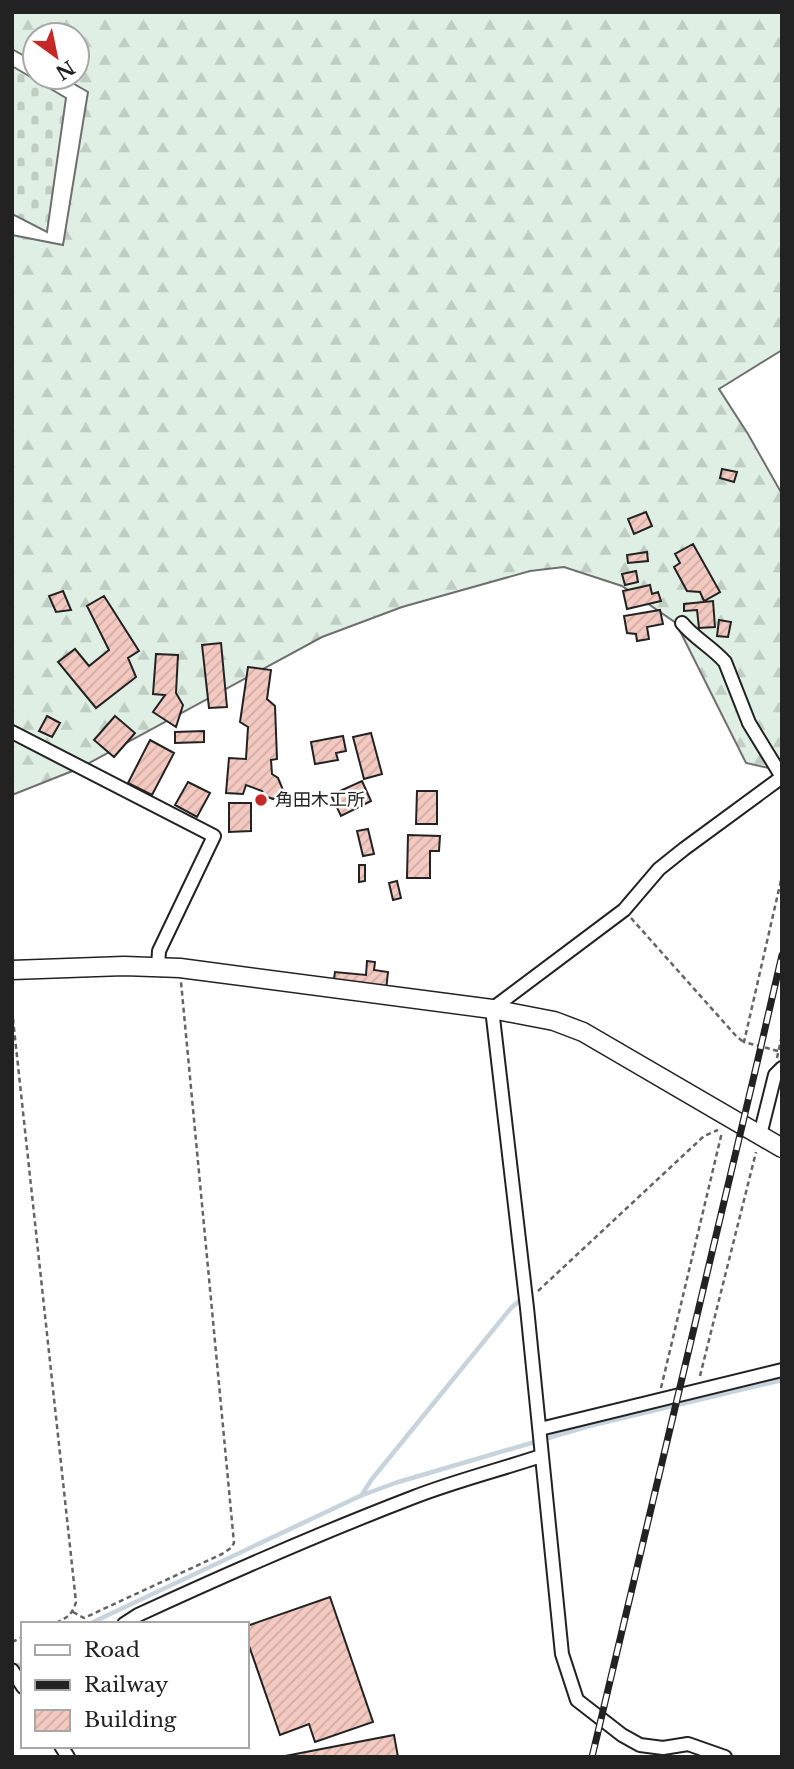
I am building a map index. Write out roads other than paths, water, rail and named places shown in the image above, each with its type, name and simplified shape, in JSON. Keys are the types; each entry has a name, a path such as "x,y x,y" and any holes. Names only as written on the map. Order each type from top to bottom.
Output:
{"street":[{"path":"492,1009 624,910 659,869 782,777 749,723 725,662 682,623"},
{"path":"12,732 214,836 159,951 158,967"},
{"path":"12,970 124,966 180,968 492,1009 554,1021 583,1032 782,1147"},
{"path":"492,1009 527,1308 562,1654 577,1700 622,1735 640,1745 663,1748 688,1744 725,1757"},
{"path":"760,1135 775,1075 782,1069"},
{"path":"127,1622 230,1572 540,1442 658,1401 782,1370"}],"waterway":[{"path":"361,1496 372,1479 519,1301"},
{"path":"93,1622 360,1496 395,1483 589,1426 782,1380"},
{"path":"12,1669 21,1664"}],"railway":[{"path":"592,1757 782,955"}],"place":[{"name":"角田木工所","path":"261,800"}]}
